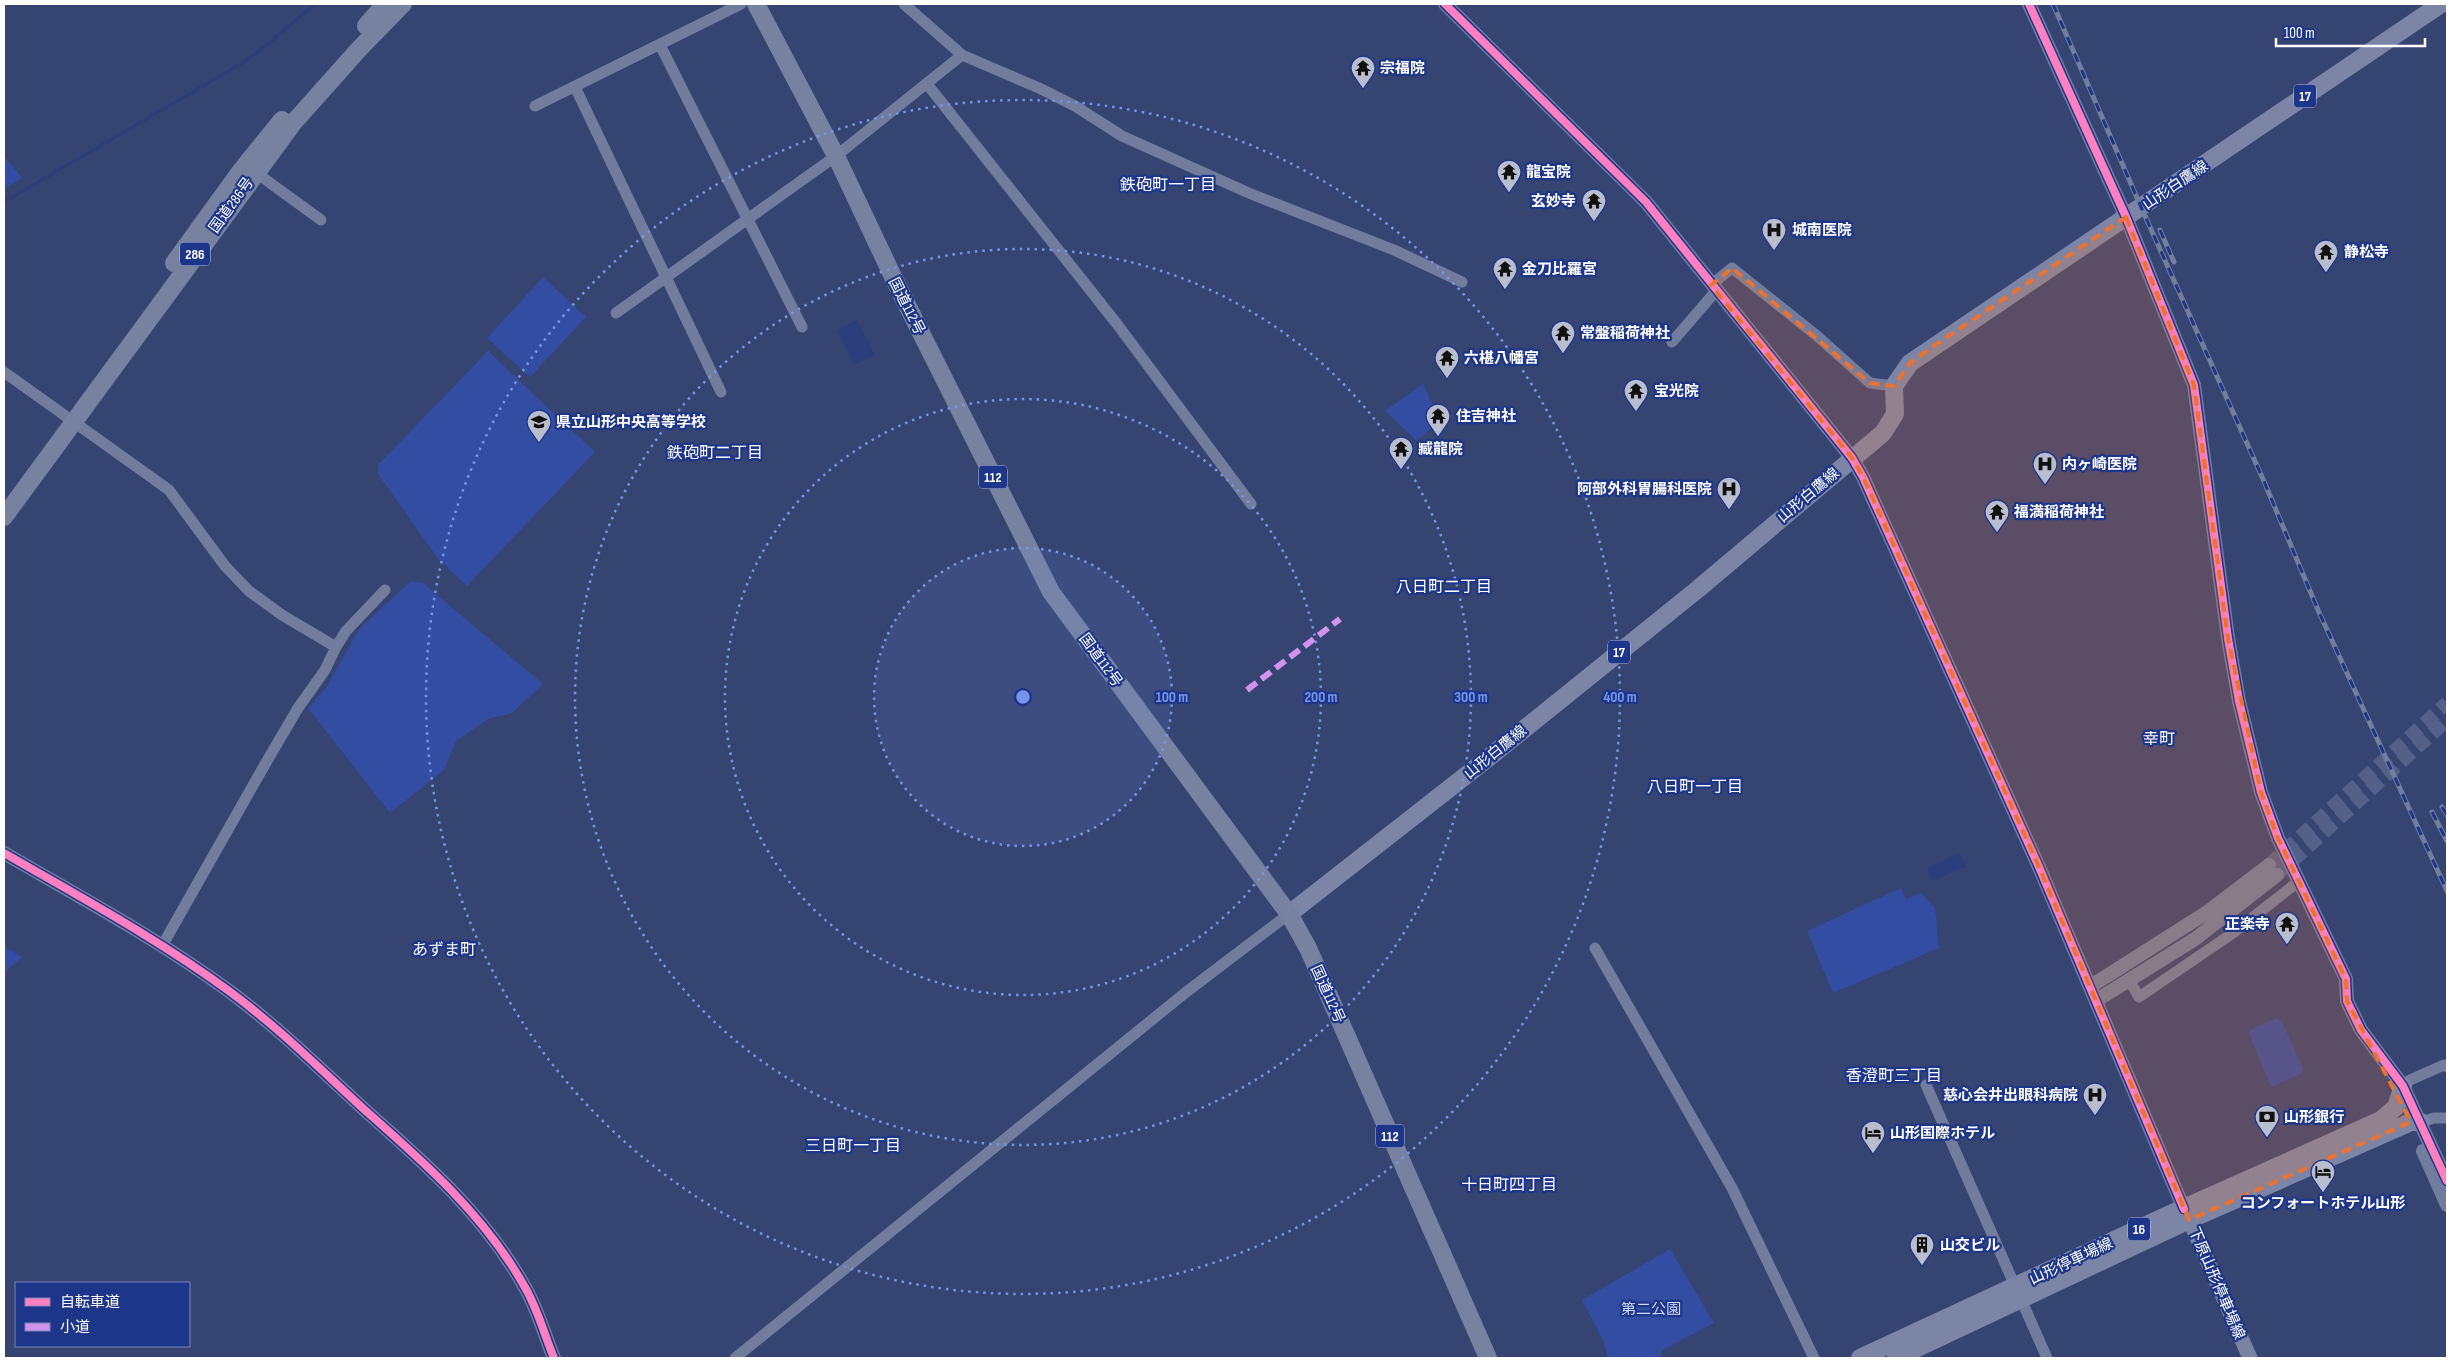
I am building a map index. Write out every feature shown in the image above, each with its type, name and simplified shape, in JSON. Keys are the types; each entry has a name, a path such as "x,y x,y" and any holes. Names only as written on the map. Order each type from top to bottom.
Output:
{"highway":[{"name":"国道286号","path":"4,498 68,418 247,172 272,131 385,4"},
{"name":"国道286号","path":"247,172 360,48 403,4"},
{"name":"国道112号","path":"756,4 836,156 895,281 1051,592 1289,914 1308,948 1488,1358"},
{"name":"国道286号","path":"4,517 68,418"}],"main road":[{"name":"山形白鷹線","path":"1289,914 1407,823 1698,589 1883,433 1892,421 1895,406 1894,386 1910,363 2441,4"},
{"name":"山形停車場線","path":"1860,1358 2018,1293 2381,1120 2396,1107 2401,1091"},
{"name":"山形停車場線","path":"2187,1214 2416,1122"},
{"name":"下原山形停車場線","path":"2187,1214 2250,1358"},
{"name":"山形停車場線","path":"1896,1358 2018,1293"}],"street":[{"path":"535,106 741,4"},
{"path":"904,4 962,55 1039,88 1075,106 1122,136 1251,194 1394,250 1462,282"},
{"path":"1445,4 1646,202 1852,458 1863,477 2039,867 2187,1214"},
{"path":"2029,4 2126,217 2194,385 2226,629 2239,701 2261,792 2278,838 2346,979 2347,1001 2361,1030 2374,1046 2401,1091 2447,1181"},
{"path":"660,45 802,327"},
{"path":"616,313 665,276 747,221 836,156 962,55"},
{"path":"927,84 1117,324 1251,504"},
{"path":"575,87 720,392"},
{"path":"247,172 321,220"},
{"path":"1672,342 1732,268 1816,335 1870,383 1894,386"},
{"path":"4,372 169,490 225,566 249,592 282,615 336,647"},
{"path":"162,946 264,766 298,708 325,670 346,631 385,590"},
{"path":"4,853 162,946 228,991 264,1018 418,1157 460,1198 487,1230 525,1286 554,1358"},
{"path":"2090,986 2273,870 2194,939 2097,1000"},
{"path":"2129,980 2139,997 2233,933 2299,880"},
{"path":"735,1358 1085,1074 1289,914"},
{"path":"1595,948 1732,1188 1814,1358"},
{"path":"2401,1091 2410,1080 2444,1065 2447,1067"},
{"path":"1926,1085 2047,1358"},
{"path":"2416,1122 2434,1118 2447,1118"},
{"path":"2416,1122 2447,1205"}],"highlighted area":[{"path":"2126,217 2194,385 2228,638 2261,792 2278,838 2346,979 2347,1001 2411,1122 2189,1220 2039,867 1863,477 1852,458 1711,285 1732,268 1870,383 1894,386 1910,363"}],"green space":[{"path":"4,156 22,178 4,189"},
{"path":"543,277 586,317 530,377 487,338"},
{"path":"488,351 595,452 467,586 439,560 378,474 378,465"},
{"path":"1423,384 1440,421 1417,441 1385,411"},
{"path":"411,581 423,583 543,684 512,713 488,719 456,741 444,770 390,813 308,708 325,689 360,628"},
{"path":"1901,888 1906,899 1921,893 1935,908 1939,948 1833,993 1807,931"},
{"path":"4,946 22,957 4,973"},
{"path":"2276,1018 2282,1021 2303,1069 2301,1074 2271,1087 2249,1034 2250,1030"},
{"name":"第二公園","path":"1670,1249 1714,1323 1663,1350 1659,1358 1608,1358 1603,1340 1582,1300"}],"shaded area":[{"path":"857,320 875,355 854,365 837,330"},
{"path":"1960,853 1966,867 1932,881 1927,868"}],"waterway":[{"path":"4,202 244,62 315,4"}],"tunnel":[{"path":"2269,865 2447,703"},
{"path":"2277,875 2447,720"}],"railway":[{"path":"2053,4 2141,207 2263,479 2318,610 2447,891"},
{"path":"2160,230 2174,262"},
{"path":"2442,807 2447,815"},
{"path":"2432,812 2447,841"}],"marked path":[{"path":"1247,690 1340,619"}],"cycle path":[{"path":"1445,4 1646,202 1852,458 1863,477 2039,867 2184,1209"},
{"path":"2029,4 2126,217 2194,385 2228,638 2239,701 2261,792 2278,838 2346,979 2347,1001 2361,1030 2403,1086 2447,1181"},
{"path":"4,853 147,936 229,991 282,1034 411,1151 472,1213 508,1259 532,1301 554,1358"}],"place":[{"name":"宗福院","path":"1363,89"},
{"name":"龍宝院","path":"1509,193"},
{"name":"玄妙寺","path":"1594,222"},
{"name":"城南医院","path":"1774,251"},
{"name":"静松寺","path":"2326,273"},
{"name":"金刀比羅宮","path":"1505,290"},
{"name":"常盤稲荷神社","path":"1563,354"},
{"name":"六椹八幡宮","path":"1447,379"},
{"name":"宝光院","path":"1636,412"},
{"name":"住吉神社","path":"1438,437"},
{"name":"県立山形中央高等学校","path":"539,443"},
{"name":"臧龍院","path":"1401,470"},
{"name":"内ヶ崎医院","path":"2045,485"},
{"name":"阿部外科胃腸科医院","path":"1729,510"},
{"name":"福満稲荷神社","path":"1997,533"},
{"name":"正楽寺","path":"2287,945"},
{"name":"慈心会井出眼科病院","path":"2095,1116"},
{"name":"山形銀行","path":"2267,1138"},
{"name":"山形国際ホテル","path":"1873,1154"},
{"name":"コンフォートホテル山形","path":"2323,1193"},
{"name":"山交ビル","path":"1922,1266"}],"district":[{"name":"鉄砲町一丁目","path":"1168,184"},
{"name":"鉄砲町二丁目","path":"715,452"},
{"name":"八日町二丁目","path":"1444,586"},
{"name":"幸町","path":"2159,738"},
{"name":"八日町一丁目","path":"1695,786"},
{"name":"あずま町","path":"444,949"},
{"name":"香澄町三丁目","path":"1894,1075"},
{"name":"三日町一丁目","path":"853,1145"},
{"name":"十日町四丁目","path":"1509,1184"}]}
